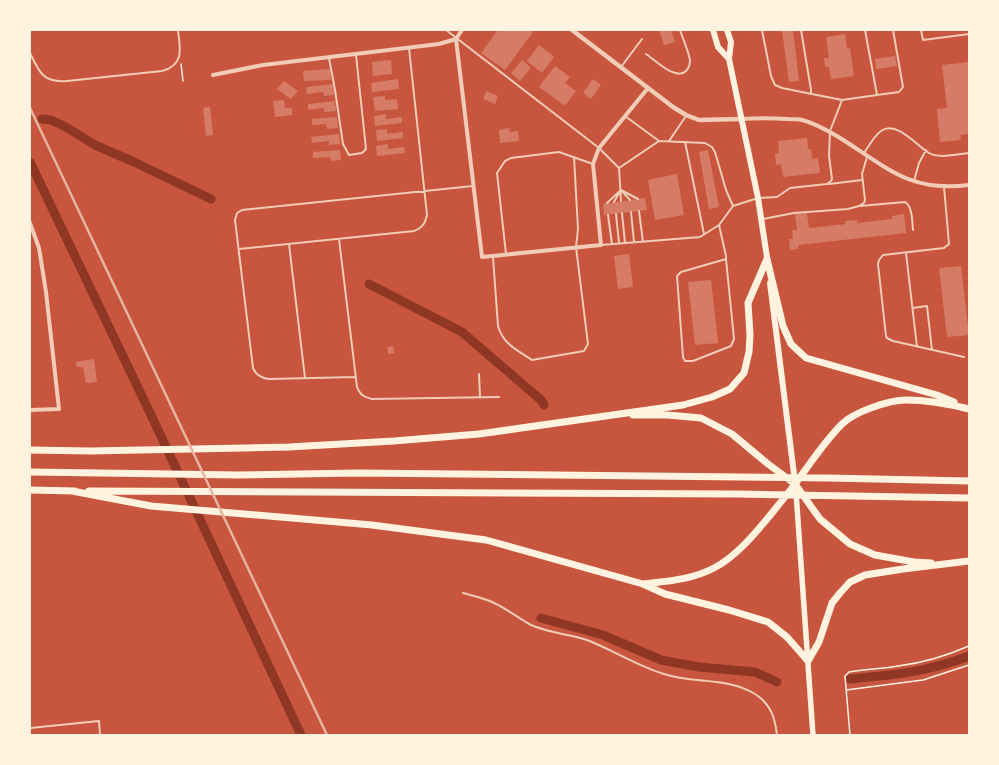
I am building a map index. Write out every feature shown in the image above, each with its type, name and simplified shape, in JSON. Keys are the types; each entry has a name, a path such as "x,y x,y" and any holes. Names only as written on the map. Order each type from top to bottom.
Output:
{"highway":[{"path":"767,259 783,326 791,344 806,358 938,395 969,408"},
{"path":"30,450 90,451 289,447 394,441 479,434 683,405 712,397 730,389 744,373 749,352 750,335 748,303 767,259"},
{"path":"643,584 678,580 698,575 715,568 744,545 795,484 842,423 868,408 905,400 946,403 969,408"},
{"path":"607,415 668,415 701,418 732,434 795,484 820,519 850,544 875,555 914,562 950,564"},
{"path":"30,472 240,475 357,473 969,481"},
{"path":"30,490 738,494 969,498"},
{"path":"72,491 151,506 372,524 486,540 643,584 665,594 729,610 768,622 787,637 808,661 819,642 832,603 850,582 864,575 969,561"}],"main road":[{"path":"713,30 718,47 729,59"},
{"path":"727,30 731,42 729,59 762,219 795,484 812,735"}],"street":[{"path":"213,75 264,65 439,44 456,39 462,30"},
{"path":"572,30 578,32 620,67 686,115 699,120 769,118 802,120 830,131 892,173 914,182 924,185 969,185"},
{"path":"456,39 482,258 601,245 593,164 599,148 648,88"},
{"path":"30,223 39,248 46,292 59,409 30,410"}],"lane":[{"path":"30,53 40,72 49,80 54,81 162,71 173,67 178,59 180,50 178,30"},
{"path":"446,30 599,148 619,168 621,201"},
{"path":"646,54 672,73 679,75 685,72 689,67 690,60 680,30"},
{"path":"762,30 771,76 775,85 782,88 842,100 899,92 904,87 893,30"},
{"path":"801,30 811,94"},
{"path":"865,30 877,95"},
{"path":"921,30 922,40 969,34"},
{"path":"620,67 642,39"},
{"path":"238,249 414,231 421,228 427,215 409,48"},
{"path":"329,58 336,90 342,144 349,155 362,152 366,149 356,55"},
{"path":"827,184 832,179 829,156 830,131 842,100"},
{"path":"669,141 686,115"},
{"path":"625,116 659,141"},
{"path":"863,153 881,131 891,128 900,131 930,153 940,155 969,153"},
{"path":"619,168 659,141 705,143 712,147 715,152 726,190 733,206"},
{"path":"685,142 704,234"},
{"path":"914,182 919,163 926,150"},
{"path":"506,255 497,173 505,161 511,158 559,152 593,164"},
{"path":"859,206 864,203 865,200 862,170 868,156"},
{"path":"493,256 498,326 500,335 508,344 532,360 584,351 588,344 576,247 578,229 574,157"},
{"path":"601,245 700,237 719,225 733,206 758,198 777,197 790,188 862,180"},
{"path":"356,377 263,378 256,374 252,368 235,220 237,213 242,210 473,186"},
{"path":"944,186 949,244 944,248 883,255 878,264 888,338 893,341 964,357"},
{"path":"621,190 638,199"},
{"path":"621,190 630,200"},
{"path":"614,202 621,190"},
{"path":"607,203 621,190"},
{"path":"762,219 794,213 848,209 859,206 905,202 910,208 913,230"},
{"path":"640,211 643,242"},
{"path":"631,212 634,242"},
{"path":"622,213 625,243"},
{"path":"616,214 619,243"},
{"path":"608,215 612,244"},
{"path":"719,225 726,259 734,339 731,346 693,362 685,361 683,357 677,276 681,272 726,259"},
{"path":"339,239 357,387 360,393 365,397 372,399 499,397"},
{"path":"289,244 305,378"},
{"path":"906,252 917,347"},
{"path":"913,308 927,306 932,350"},
{"path":"479,374 480,397"},
{"path":"463,593 493,602 531,625 586,640 638,665 666,675 723,683 742,688 755,694 766,702 773,712 777,735"},
{"path":"30,728 99,721 100,735"}],"path":[{"path":"178,59 181,62 183,81"},
{"path":"850,735 846,690 846,676 849,672 898,666 930,660 969,646"},
{"path":"846,690 923,680 969,665"}],"building":[{"path":"498,30 530,30 533,32 505,70 481,53"},
{"path":"659,30 671,30 675,42 664,45"},
{"path":"782,30 793,30 799,81 789,82"},
{"path":"845,34 847,49 850,48 854,76 831,79 829,67 825,67 824,58 829,58 826,37"},
{"path":"539,45 554,57 542,73 527,61"},
{"path":"895,56 897,66 876,69 875,59"},
{"path":"391,60 392,74 373,76 372,62"},
{"path":"522,60 531,68 520,81 511,73"},
{"path":"969,62 969,134 960,135 961,140 940,142 937,109 947,108 942,65"},
{"path":"555,66 570,77 565,83 576,91 565,106 539,87"},
{"path":"330,69 331,80 304,81 303,71"},
{"path":"398,79 399,89 372,92 371,83"},
{"path":"593,79 601,85 591,99 583,93"},
{"path":"284,81 298,91 291,99 277,89"},
{"path":"333,84 334,95 324,96 323,92 307,94 306,87"},
{"path":"486,91 498,96 495,104 483,99"},
{"path":"385,96 385,100 397,99 398,109 375,111 373,97"},
{"path":"284,100 285,108 292,108 292,115 275,117 273,101"},
{"path":"335,101 336,111 324,112 324,108 308,110 308,104"},
{"path":"210,107 213,135 206,136 203,108"},
{"path":"386,114 386,119 402,117 402,123 375,126 374,116"},
{"path":"337,117 338,128 327,129 326,124 312,125 312,119"},
{"path":"509,128 510,132 518,131 519,141 500,143 499,130"},
{"path":"387,129 387,134 403,132 403,138 377,141 376,130"},
{"path":"339,134 340,144 329,145 329,141 312,143 311,137"},
{"path":"807,138 808,149 811,149 812,159 818,158 820,173 783,177 781,164 776,165 775,154 779,153 778,141"},
{"path":"388,144 388,149 404,147 405,153 377,156 376,146"},
{"path":"340,150 341,160 331,161 330,157 313,158 313,152"},
{"path":"708,150 719,207 709,209 699,152"},
{"path":"677,174 684,215 655,220 648,180"},
{"path":"645,198 647,210 604,215 603,204"},
{"path":"807,213 809,228 846,224 845,221 857,220 857,223 892,219 892,216 904,214 906,233 798,245 798,249 790,250 789,239 793,239 792,230 797,230 795,214"},
{"path":"629,254 633,287 618,289 614,256"},
{"path":"961,266 969,335 947,337 939,268"},
{"path":"711,280 718,343 695,345 688,282"},
{"path":"393,346 394,353 388,354 387,347"},
{"path":"94,359 97,382 86,383 83,367 77,367 76,362"}],"waterway":[{"path":"42,119 51,120 66,127 95,145 211,199"},
{"path":"30,162 152,417 301,735"},
{"path":"369,284 462,332 541,400 544,405"},
{"path":"541,618 603,635 661,660 699,667 755,672 777,682"},
{"path":"850,679 925,669 969,656"}],"railway":[{"path":"30,108 327,735"}]}
